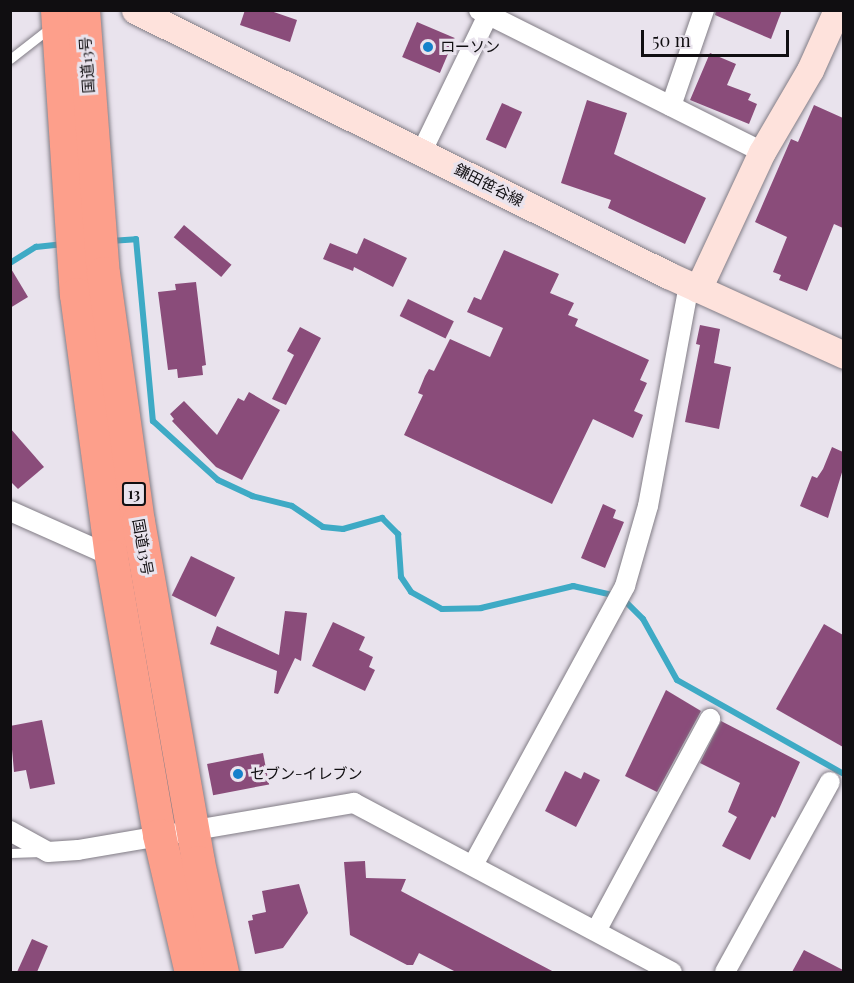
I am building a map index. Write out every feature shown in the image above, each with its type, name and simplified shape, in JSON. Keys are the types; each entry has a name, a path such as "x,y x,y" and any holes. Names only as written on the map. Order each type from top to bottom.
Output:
{"highway":[{"name":"国道13号","path":"66,14 76,294 111,556 159,835 191,972"},
{"name":"国道13号","path":"66,14 138,521 193,831 222,972"}],"street":[{"name":"鎌田笹谷線","path":"135,10 693,287 843,356"},
{"path":"671,105 704,10"},
{"path":"473,866 614,611 625,586 648,506 693,287 762,152 810,70 837,10"},
{"path":"422,151 483,13 762,152"},
{"path":"10,510 111,556"},
{"path":"596,932 710,719"},
{"path":"725,972 830,782"},
{"path":"10,831 48,852 193,831 354,803 596,932 664,971"}],"lane":[{"path":"10,59 66,14"},
{"path":"10,853 48,852"}],"building":[{"path":"245,10 268,10 297,20 290,42 240,25"},
{"path":"716,10 782,10 771,39 715,15"},
{"name":"ローソン","path":"417,22 455,38 440,73 402,57"},
{"path":"710,53 736,64 727,85 751,94 748,100 757,104 749,124 690,100"},
{"path":"587,100 627,113 614,154 706,198 685,244 608,208 611,200 561,183"},
{"path":"502,103 522,112 506,148 486,140"},
{"path":"814,105 843,118 843,228 834,224 807,291 779,280 781,275 773,272 787,237 755,222 791,139 798,142"},
{"path":"184,225 231,265 221,277 174,237"},
{"path":"364,238 407,258 393,287 354,267 353,271 323,259 330,243 357,254"},
{"path":"504,250 559,274 550,293 574,303 568,315 578,319 575,326 649,360 640,380 647,383 634,411 643,415 633,438 593,419 552,504 404,435 423,395 418,393 425,376 429,369 434,371 450,339 490,357 503,328 467,312 474,297 481,300"},
{"path":"10,267 28,297 10,308"},
{"path":"196,282 206,365 202,366 203,375 178,378 177,369 168,370 158,292 176,290 175,284"},
{"path":"408,299 454,321 446,338 400,316"},
{"path":"700,325 720,329 714,363 731,367 719,429 685,422 700,345 696,344"},
{"path":"300,327 321,338 286,405 272,399 294,355 287,351"},
{"path":"249,392 280,410 242,480 216,467 172,421 174,419 170,414 184,401 217,435 238,398 244,401"},
{"path":"10,428 44,467 18,489 10,481"},
{"path":"832,447 843,452 843,469 828,518 800,506 812,476 817,478"},
{"path":"603,504 616,510 613,518 624,522 605,568 581,558"},
{"path":"191,556 235,577 216,617 172,596"},
{"path":"285,611 307,613 301,661 295,658 278,694 274,693 277,671 210,644 217,626 279,655"},
{"path":"333,622 365,637 359,650 373,657 369,667 375,670 365,691 312,666"},
{"path":"824,624 843,635 843,747 776,709"},
{"path":"666,690 701,711 657,792 625,776"},
{"path":"42,720 55,784 30,789 26,770 14,772 10,726"},
{"path":"721,721 800,762 775,818 772,816 750,860 722,846 737,817 728,812 740,783 700,763"},
{"name":"セブン-イレブン","path":"263,753 269,784 213,795 207,764"},
{"path":"565,771 581,779 584,772 600,780 576,827 545,811"},
{"path":"365,861 366,878 406,879 401,891 554,972 456,972 419,953 413,965 407,965 350,935 344,862"},
{"path":"299,884 308,913 283,948 255,954 248,921 253,920 252,915 266,912 262,891"},
{"path":"32,939 48,946 37,972 17,972"},
{"path":"804,950 843,970 843,972 792,972"}],"waterway":[{"path":"110,241 136,239 153,421 218,480 252,496 292,506 323,527 343,529 382,518 398,534 401,577 411,592 442,609 481,608 573,586 621,597 643,619 677,680 844,774"},
{"path":"10,263 36,247 64,244"}],"place":[{"name":"ローソン","path":"428,47"},
{"name":"セブン-イレブン","path":"238,774"}]}
